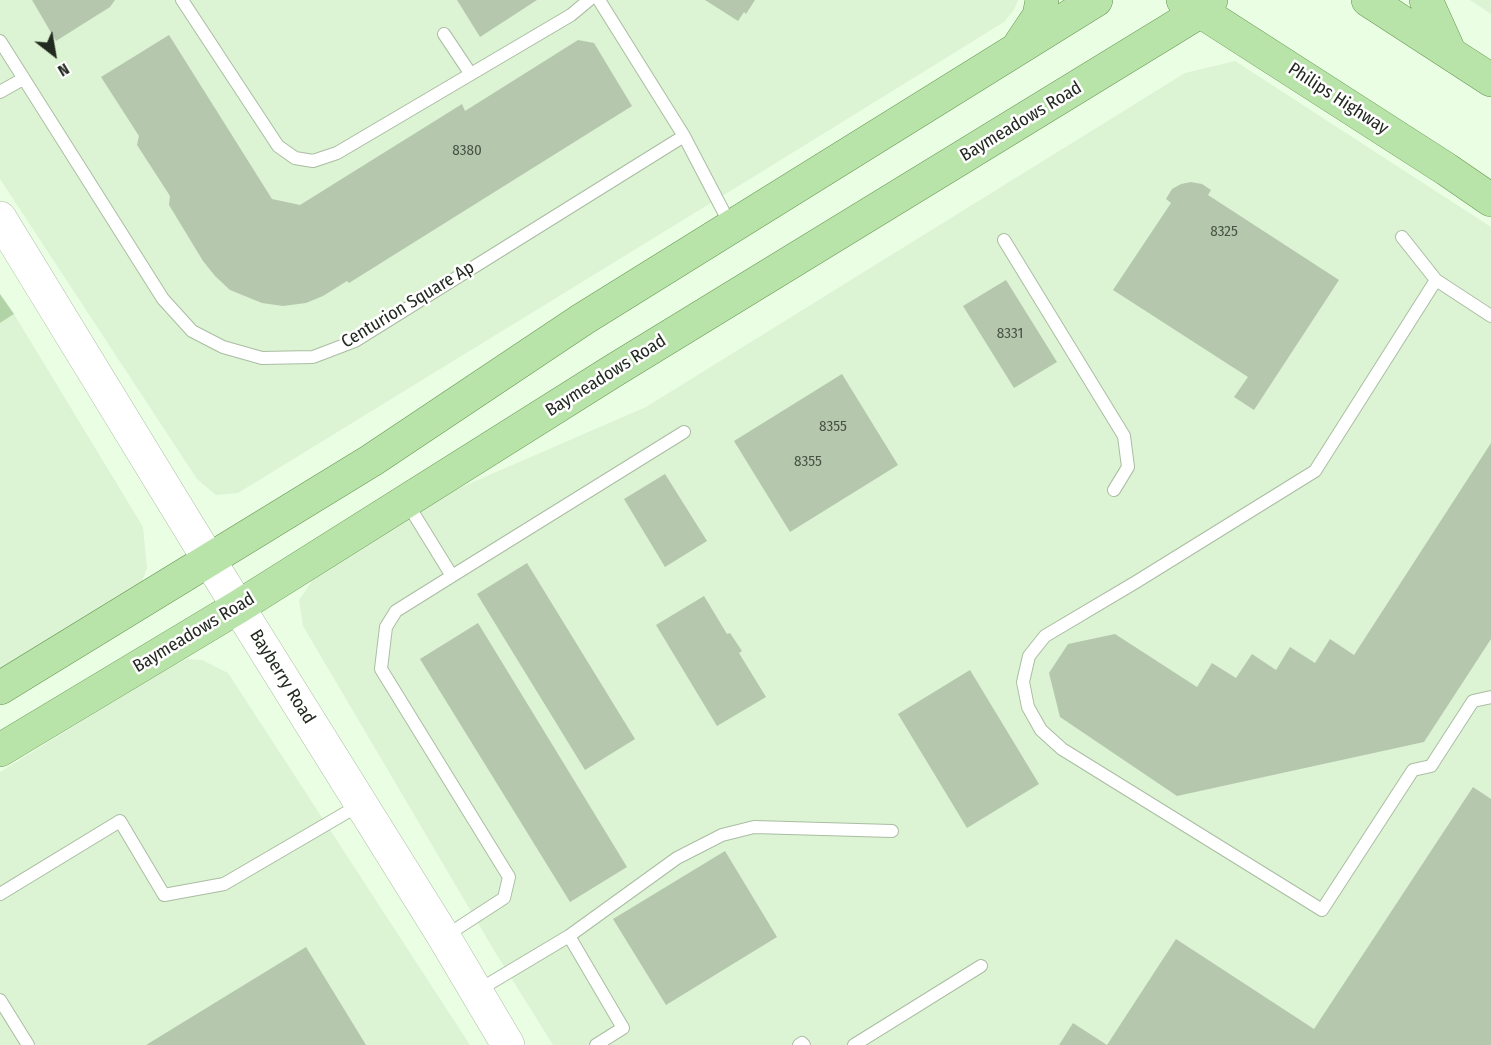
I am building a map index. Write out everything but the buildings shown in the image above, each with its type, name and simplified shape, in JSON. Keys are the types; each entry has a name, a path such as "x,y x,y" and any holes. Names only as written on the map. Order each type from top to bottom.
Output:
{"main road":[{"path":"1016,50 1039,16 1042,0"},
{"path":"0,688 372,460 583,319 1096,0"},
{"path":"1368,0 1491,80"},
{"path":"1426,0 1450,53"},
{"name":"Philips Highway","path":"1198,4 1491,200"},
{"name":"Baymeadows Road","path":"0,750 238,607 1198,4"}],"street":[{"name":"Bayberry Road","path":"0,218 238,607 444,937 508,1045"}],"lane":[{"path":"182,0 278,146 295,158 313,161 337,153 571,15 589,0"},
{"path":"599,0 684,136 731,226"},
{"path":"444,34 470,73"},
{"name":"Centurion Square Ap","path":"0,41 163,299 192,331 223,347 262,358 312,357 355,341 684,136"},
{"path":"0,92 23,79"},
{"path":"1402,237 1436,280 1491,316"},
{"path":"1004,240 1124,436 1128,467 1114,490"},
{"path":"1436,280 1315,471 1045,636 1029,656 1023,682 1028,707 1041,730 1062,749 1322,910 1413,770 1431,766 1473,701 1491,697"},
{"path":"444,937 504,898 509,878 381,669 386,627 396,611 684,432"},
{"path":"405,501 452,576"},
{"path":"0,894 120,821 164,895 224,884 362,804"},
{"path":"476,992 569,936 676,858 722,835 754,827 892,831"},
{"path":"569,936 623,1028 596,1045"},
{"path":"854,1045 981,966"},
{"path":"0,1000 28,1045"}],"shaded area":[{"path":"0,0 1018,0 1014,10 1004,22 763,171 238,493 216,495 197,479 0,179"},
{"path":"1470,0 1491,0 1491,14"},
{"path":"1235,61 1491,227 1491,1045 553,1045 495,952 303,626 299,600 314,578 457,489 646,407 1185,73"},
{"path":"0,294 14,314 0,323"},
{"path":"14,314 143,527 147,568 140,587 0,672 0,323"},
{"path":"187,659 202,660 228,673 470,1045 0,1045 0,772 166,669"}]}
